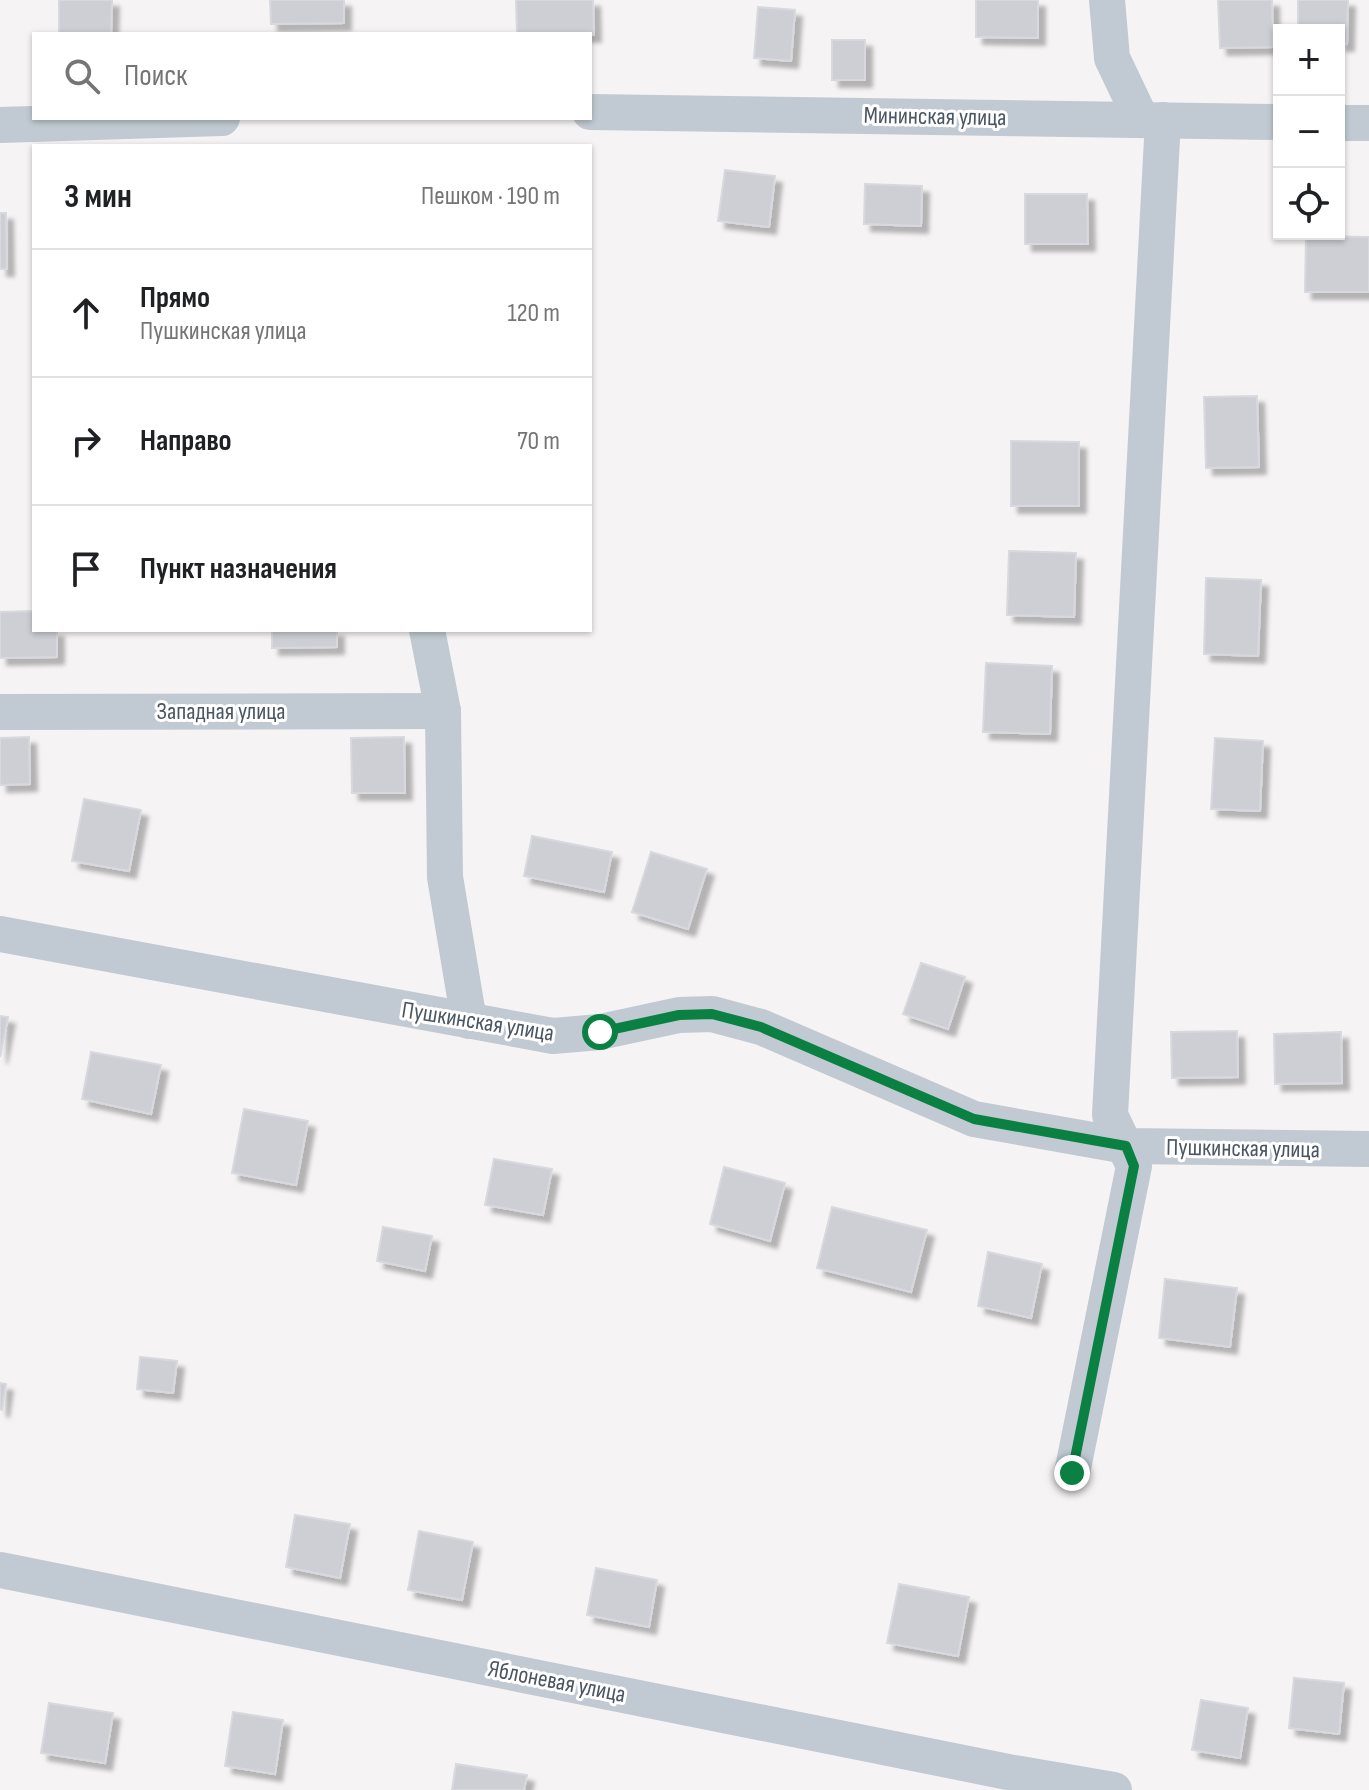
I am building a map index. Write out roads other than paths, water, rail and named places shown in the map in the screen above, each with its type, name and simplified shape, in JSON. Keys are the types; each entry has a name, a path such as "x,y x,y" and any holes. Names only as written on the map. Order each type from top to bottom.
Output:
{"street":[{"path":"1072,1473 1134,1166 1110,1115 1152,119 1112,58 1107,0"},
{"name":"Мининская улица","path":"592,112 1273,122"},
{"path":"0,125 159,120"},
{"path":"1345,123 1369,123"},
{"path":"427,632 443,711 445,877 469,1021"},
{"name":"Западная улица","path":"0,712 443,711"},
{"name":"Пушкинская улица","path":"0,934 553,1036 600,1032 679,1015 712,1014 761,1027 974,1119 1126,1146 1369,1149"},
{"name":"Яблоневая улица","path":"0,1570 1008,1772 1114,1790"}]}
